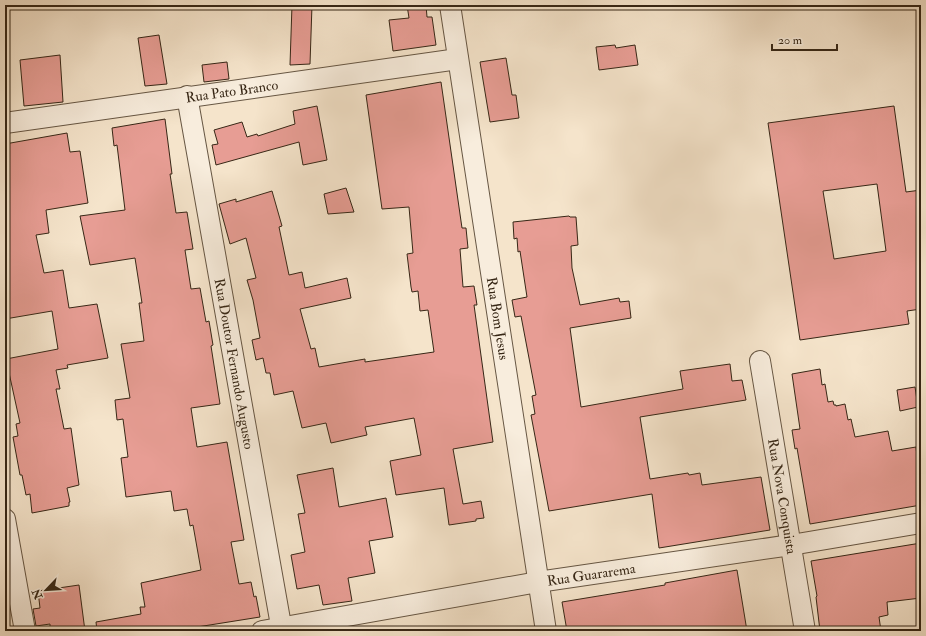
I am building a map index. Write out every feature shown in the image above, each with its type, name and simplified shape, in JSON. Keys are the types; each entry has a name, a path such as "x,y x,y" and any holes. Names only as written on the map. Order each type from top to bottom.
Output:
{"street":[{"name":"Rua Bom Jesus","path":"450,5 546,631"},
{"name":"Rua Pato Branco","path":"5,123 187,96 458,59"},
{"name":"Rua Doutor Fernando Augusto","path":"187,96 282,630"},
{"name":"Rua Nova Conquista","path":"760,362 805,631"},
{"path":"5,519 25,631"},
{"name":"Rua Guararema","path":"262,631 282,630 538,582 791,545 921,523"}],"building":[{"path":"292,5 312,5 310,64 290,65"},
{"path":"407,5 426,5 427,17 432,17 436,45 393,51 389,20 409,18"},
{"path":"159,35 167,84 145,86 138,38"},
{"path":"615,45 616,48 635,45 638,65 599,70 596,47"},
{"path":"60,55 63,102 24,106 20,60"},
{"path":"506,58 512,95 516,95 519,118 490,122 480,62"},
{"path":"227,62 229,79 204,82 202,65"},
{"path":"441,82 462,228 466,228 468,248 460,249 463,287 474,286 477,305 474,305 493,442 453,449 463,504 481,501 484,518 476,519 476,521 449,525 444,488 396,495 390,461 421,455 414,418 365,427 367,435 331,443 326,423 302,428 293,391 274,395 270,373 266,373 263,358 256,360 252,340 260,338 253,300 247,280 256,278 246,238 230,244 219,204 236,199 236,202 272,191 282,226 279,227 289,275 302,272 305,288 347,278 351,298 300,309 311,349 315,348 319,367 365,359 365,362 434,352 428,310 420,311 418,291 412,292 411,287 407,254 413,253 409,207 382,209 366,95"},
{"path":"317,106 327,160 303,165 299,142 216,165 212,145 218,144 214,130 242,122 247,137 257,134 258,136 295,124 293,111"},
{"path":"894,106 906,192 921,190 921,309 907,311 909,324 800,340 768,123","holes":["877,184 886,251 834,259 823,191"]},
{"path":"165,119 172,174 170,174 176,213 187,212 193,249 185,250 191,289 200,288 206,322 209,321 213,345 211,346 220,404 191,408 197,447 227,442 244,540 231,542 239,584 251,582 254,597 256,596 260,617 172,631 97,631 96,622 141,614 140,607 145,607 141,583 201,570 193,525 190,526 187,509 174,511 171,491 126,497 121,458 128,457 123,419 117,420 115,400 130,398 121,344 144,341 139,303 142,303 135,258 90,265 80,216 125,210 117,145 114,146 112,128"},
{"path":"67,133 70,152 80,151 88,203 46,210 49,233 36,235 44,273 63,270 69,308 97,304 108,358 67,365 68,368 56,370 60,389 56,389 64,429 71,428 79,485 67,488 70,502 69,506 32,513 30,494 26,495 22,475 20,475 13,437 18,436 16,424 20,423 6,359 58,349 52,311 5,319 5,144"},
{"path":"346,188 354,212 328,214 324,194"},
{"path":"569,216 576,217 578,245 571,246 572,268 580,305 619,298 620,302 629,301 631,318 570,328 581,407 683,389 680,371 730,364 732,381 742,380 746,400 640,417 650,479 688,473 689,475 700,473 702,485 761,477 770,530 659,548 652,494 549,511 531,415 535,414 532,396 536,395 521,316 515,317 512,300 527,297 520,251 518,252 517,238 514,239 513,222"},
{"path":"820,369 822,385 825,384 828,402 833,401 834,405 836,406 845,404 848,420 851,419 855,437 888,431 892,451 916,447 921,505 810,524 797,448 795,449 792,430 800,429 792,374"},
{"path":"915,387 918,407 900,411 897,390"},
{"path":"333,468 339,507 386,498 393,537 369,541 375,573 348,578 352,601 323,605 319,585 297,589 291,555 305,552 298,514 305,513 297,475"},
{"path":"921,543 921,598 887,602 888,615 879,617 881,631 820,631 817,596 811,561"},
{"path":"737,570 747,631 567,631 562,602 665,585 665,583"},
{"path":"79,585 85,631 50,631 50,624 36,626 33,609 40,608 38,591"}]}
